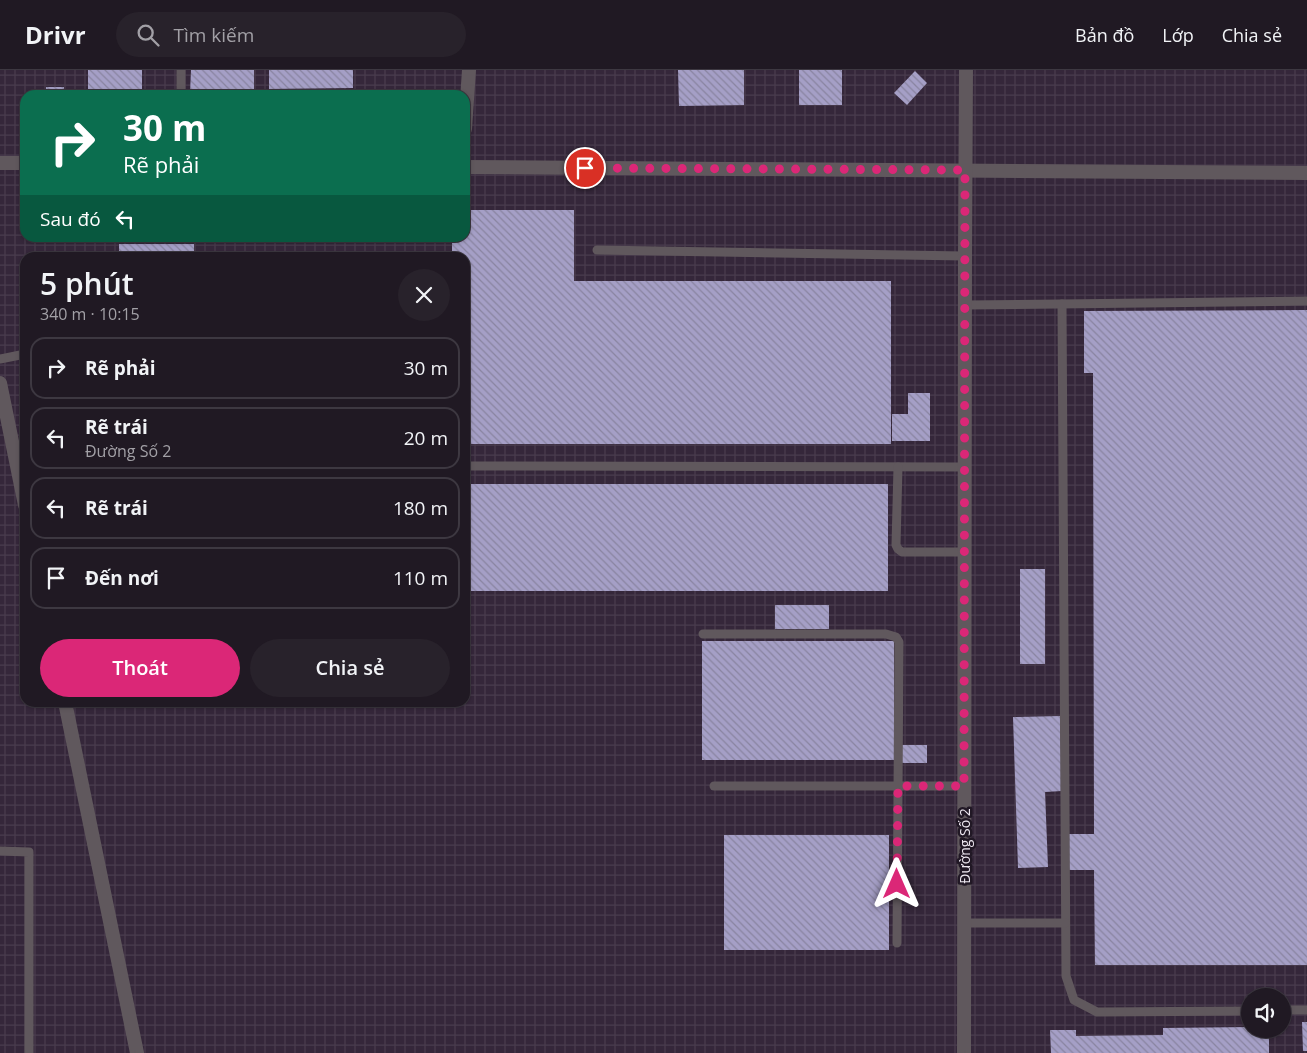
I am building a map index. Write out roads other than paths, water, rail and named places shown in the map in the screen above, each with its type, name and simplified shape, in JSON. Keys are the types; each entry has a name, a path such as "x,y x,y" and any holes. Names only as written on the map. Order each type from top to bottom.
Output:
{"street":[{"path":"468,90 469,70"},
{"name":"Đường Số 2","path":"964,1053 964,256 966,70"},
{"path":"0,163 20,163"},
{"path":"470,166 1307,174"},
{"path":"0,383 20,481"},
{"path":"66,707 137,1053"}],"lane":[{"path":"181,70 181,90"},
{"path":"596,250 964,256"},
{"path":"964,305 1307,301"},
{"path":"1062,304 1066,976 1074,1000 1097,1012 1241,1010"},
{"path":"0,359 20,355"},
{"path":"470,466 964,467"},
{"path":"898,467 896,545 898,549 902,552 964,552"},
{"path":"703,634 886,634 896,637 899,642 897,943"},
{"path":"714,786 964,786"},
{"path":"0,851 29,852 29,1053"},
{"path":"963,922 1066,923"},
{"path":"1291,1010 1307,1010"}]}
